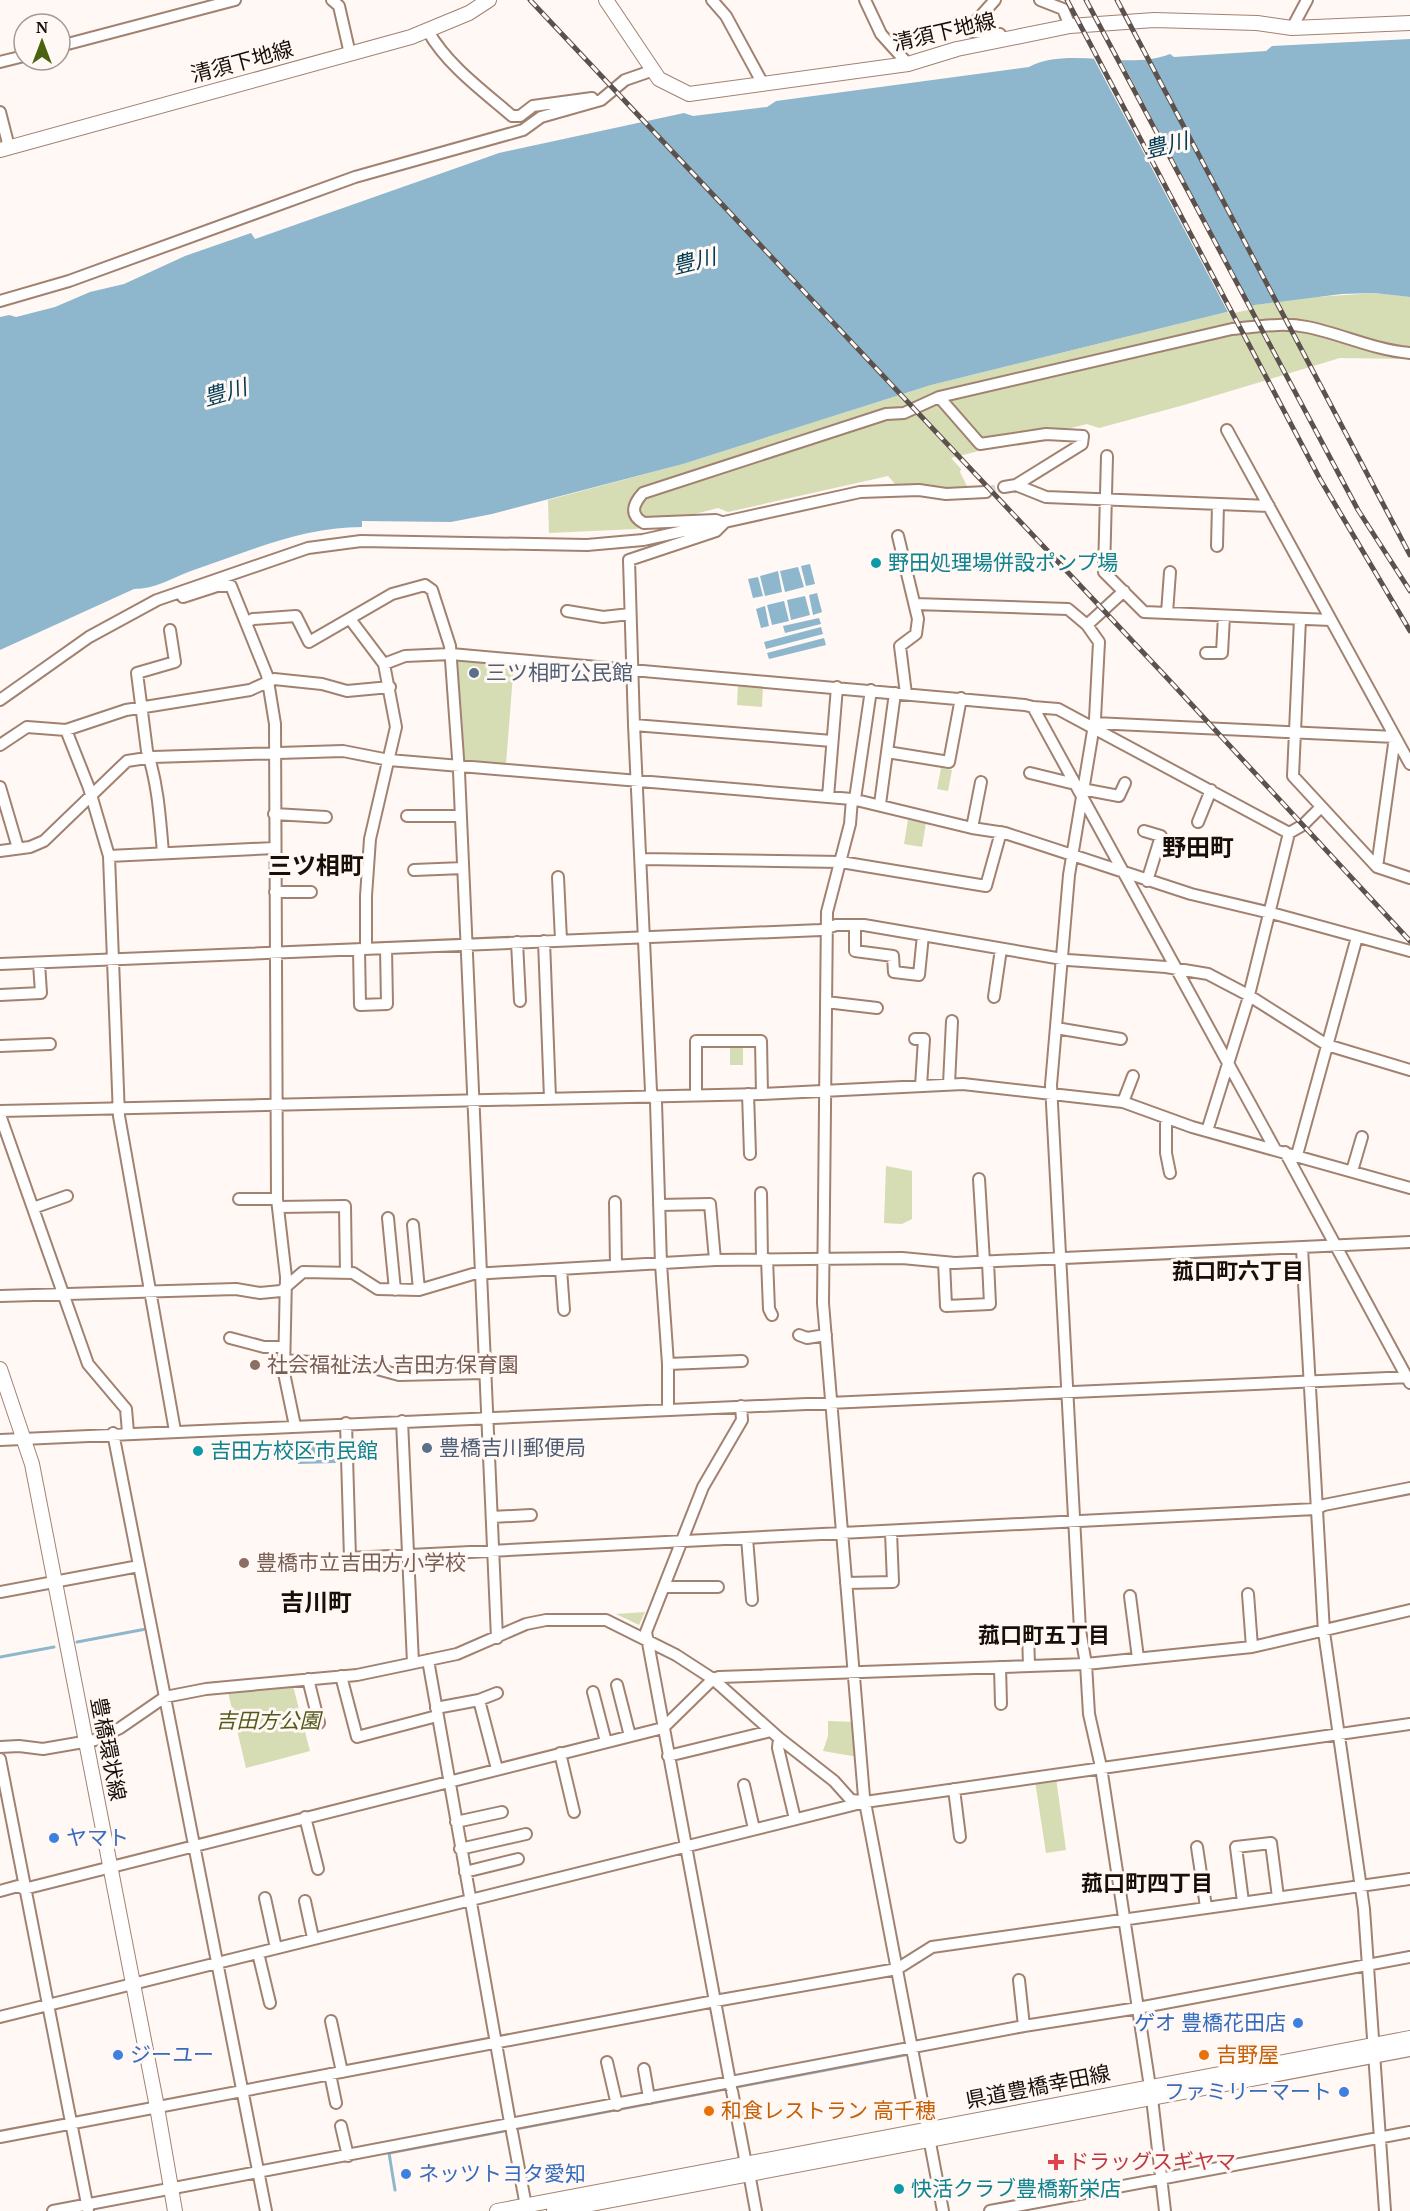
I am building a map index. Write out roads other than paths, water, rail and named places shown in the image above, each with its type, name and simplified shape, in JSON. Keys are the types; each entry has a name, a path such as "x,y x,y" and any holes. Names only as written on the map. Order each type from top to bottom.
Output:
{"main road":[{"name":"清須下地線","path":"5,149 428,31 489,0"},
{"name":"清須下地線","path":"606,0 659,79 689,94 908,64 957,49 1070,26 1154,20 1257,23 1292,28 1410,23"},
{"name":"豊橋環状線","path":"0,1369 32,1464 131,1983 157,2107 175,2211"},
{"name":"県道豊橋幸田線","path":"497,2211 747,2169 1151,2093 1373,2050 1410,2038"},
{"name":"県道豊橋幸田線","path":"1373,2050 1410,2049"},
{"name":"県道豊橋幸田線","path":"554,2211 747,2169"}],"street":[{"path":"72,43 235,0"},
{"path":"332,0 339,6 350,54"},
{"path":"712,0 726,16 764,84"},
{"path":"865,0 881,34 908,64"},
{"path":"995,0 977,20 973,32 999,34 999,40"},
{"path":"1040,0 1063,9 1070,26"},
{"path":"1292,28 1307,0"},
{"path":"428,31 433,41 471,81 512,116 520,116 533,106 587,97 601,100"},
{"path":"0,302 69,281 355,177 523,130 541,117 601,100 625,80 654,70"},
{"path":"0,112 5,149"},
{"path":"724,523 716,520 644,523 636,519 633,513 635,503 643,493 886,414 904,413 939,398 1233,330 1266,326 1307,327 1383,350 1410,353"},
{"path":"939,398 980,444 1046,434 1083,436 1085,439 1082,444 1016,485 1004,487"},
{"path":"1227,430 1410,764"},
{"path":"1107,456 1104,572 1144,612 1331,620"},
{"path":"1016,485 1039,496 1269,506"},
{"path":"0,700 89,637 157,600 308,548 337,542 587,545 643,540 860,492 919,490 946,495 986,492"},
{"path":"1217,546 1218,504"},
{"path":"668,1409 656,1102 652,1096 634,724 629,560 716,531 724,523"},
{"path":"880,804 887,752 901,693 900,646 914,637 918,630 915,604 898,536"},
{"path":"1167,613 1170,572"},
{"path":"157,600 169,601 227,585 233,590 247,622 269,682 275,724 278,1203 286,1286 285,1383 295,1426"},
{"path":"247,622 253,619 296,616 309,642 392,594 424,585 432,590 451,654 463,868 497,1638"},
{"path":"1087,624 1124,591"},
{"path":"915,604 1068,609 1087,624 1099,642 1094,725 1080,790 1071,856 1052,1093 1080,1629 1086,1664 1088,1707 1101,1767 1151,2093 1165,2211"},
{"path":"567,611 603,617 630,614"},
{"path":"1206,653 1222,653 1224,616"},
{"path":"350,619 384,664 396,727 370,839 360,1005 387,1004 386,948"},
{"path":"1300,619 1293,776 1377,867 1410,878"},
{"path":"163,853 160,811 153,763 149,758 137,673 175,662 170,630"},
{"path":"384,664 405,656 451,654 961,698 1058,709 1094,725 1289,833"},
{"path":"0,745 27,727 66,730 141,707 250,690 274,679 322,684 347,691 390,687"},
{"path":"828,796 837,687"},
{"path":"871,690 854,799 841,862 827,912 824,1257 826,1335 852,1673 865,1802 944,2211"},
{"path":"887,752 949,762 961,698"},
{"path":"0,1440 128,1432 1310,1381 1409,1379 1335,1245 1175,969 1033,707"},
{"path":"634,724 832,741"},
{"path":"1094,725 1395,737"},
{"path":"66,730 91,796 109,856 119,1109 175,1431"},
{"path":"1377,867 1395,737"},
{"path":"0,850 44,841 127,761 149,758 343,751 389,760 638,779 854,799 972,828 1001,832 1147,881 1410,951"},
{"path":"1030,774 1080,790 1119,796 1125,783"},
{"path":"972,828 981,782"},
{"path":"0,787 18,848"},
{"path":"1198,822 1210,790"},
{"path":"1207,1131 1229,1065 1289,833 1303,825 1321,807"},
{"path":"274,814 326,817"},
{"path":"407,816 460,816"},
{"path":"1144,831 1161,836 1147,881"},
{"path":"641,859 841,862 986,886 1001,832"},
{"path":"109,856 274,848"},
{"path":"414,870 463,868"},
{"path":"558,877 561,940"},
{"path":"275,892 311,892"},
{"path":"855,925 855,951 893,956 894,972 919,975 923,935"},
{"path":"0,964 544,941 855,925 1062,959 1175,969 1214,975 1327,1045 1410,1070"},
{"path":"1297,1155 1357,937"},
{"path":"544,941 550,1098"},
{"path":"517,942 520,1001"},
{"path":"994,997 1001,949"},
{"path":"0,995 41,993 39,963"},
{"path":"826,1002 877,1008"},
{"path":"949,1084 952,1021"},
{"path":"1056,1028 1121,1039"},
{"path":"915,1039 924,1039 921,1086"},
{"path":"696,1095 696,1041 761,1041 762,1094"},
{"path":"0,1046 50,1044"},
{"path":"1124,1102 1133,1076"},
{"path":"0,1111 762,1094 949,1084 1124,1102 1166,1119 1410,1188"},
{"path":"748,1094 750,1154"},
{"path":"0,1116 88,1365 126,1409 128,1432"},
{"path":"1166,1119 1166,1153 1170,1173"},
{"path":"1352,1171 1362,1137"},
{"path":"944,1262 946,1306 990,1304 979,1179"},
{"path":"761,1193 764,1259 769,1309 772,1315"},
{"path":"33,1208 67,1196"},
{"path":"239,1199 345,1206 346,1273"},
{"path":"615,1202 616,1266"},
{"path":"659,1205 710,1204 715,1260"},
{"path":"388,1218 395,1290"},
{"path":"413,1225 419,1290"},
{"path":"0,1296 236,1289 271,1293 281,1291 303,1272 353,1273 378,1289 419,1290 481,1274 715,1260 824,1257 986,1262 1410,1242"},
{"path":"1302,1248 1324,1632 1360,1886 1368,1964 1385,2211"},
{"path":"561,1269 564,1310"},
{"path":"799,1335 807,1338 826,1335"},
{"path":"230,1338 264,1347 284,1347"},
{"path":"284,1359 366,1366 399,1375 484,1373"},
{"path":"668,1364 742,1361"},
{"path":"741,1406 741,1420 712,1469 646,1632 756,2211"},
{"path":"402,1421 406,1556 413,1663"},
{"path":"346,1424 350,1558 1316,1509 1324,1505 1410,1488"},
{"path":"113,1433 266,2211"},
{"path":"492,1517 531,1515"},
{"path":"846,1583 893,1582 891,1532"},
{"path":"747,1538 752,1600"},
{"path":"0,1592 139,1566"},
{"path":"664,1587 718,1587"},
{"path":"1248,1594 1252,1647"},
{"path":"1130,1596 1138,1658"},
{"path":"0,1891 18,1886 24,1889 448,1780 663,1728 713,1679 1086,1664 1252,1647 1324,1632 1410,1610"},
{"path":"0,1747 19,1746 43,1749 85,1742 120,1728 165,1697 206,1689 341,1676 413,1663 457,1654 526,1624 580,1618 606,1620 647,1639 713,1679 775,1734 834,1781 851,1800 865,1802"},
{"path":"1028,1632 1029,1666"},
{"path":"428,1660 460,1849 526,2206"},
{"path":"1000,1667 1001,1704"},
{"path":"341,1676 357,1737 497,1694"},
{"path":"308,1679 320,1723"},
{"path":"617,1684 630,1736"},
{"path":"593,1692 606,1742"},
{"path":"479,1700 497,1768"},
{"path":"0,2017 865,1802 1410,1724"},
{"path":"669,1756 775,1734"},
{"path":"775,1734 795,1819"},
{"path":"560,1754 574,1812"},
{"path":"0,1759 3,1800 12,1830 88,2208"},
{"path":"744,1785 754,1829"},
{"path":"954,1789 960,1837"},
{"path":"456,1822 502,1812"},
{"path":"305,1817 318,1869"},
{"path":"0,1832 12,1830"},
{"path":"460,1849 526,1834"},
{"path":"1243,1902 1236,1847 1271,1843 1278,1898"},
{"path":"1197,1847 1206,1907"},
{"path":"465,1872 518,1859"},
{"path":"0,2137 715,2001 897,1969 932,1947 1410,1879"},
{"path":"265,1898 276,1948"},
{"path":"305,1901 313,1938"},
{"path":"258,1953 270,2003"},
{"path":"53,2211 88,2208 258,2173 511,2128 649,2098 731,2087 1024,2026 1138,2008 1410,1957"},
{"path":"1019,1980 1024,2026"},
{"path":"331,2021 342,2072"},
{"path":"608,2062 617,2105"},
{"path":"644,2069 649,2098"},
{"path":"330,2074 336,2103"},
{"path":"341,2126 348,2156"},
{"path":"990,2211 1410,2132"}],"water":[{"name":"豊川","path":"1410,39 1410,297 1374,293 1342,294 1255,305 931,385 683,464 492,514 451,522 362,521 362,527 318,531 296,536 156,585 134,589 0,650 0,317 9,315 16,317 55,307 90,292 124,284 185,256 251,233 255,239 499,153 684,113 693,116 767,107 776,101 1029,67 1061,58 1135,60 1153,59 1170,54 1174,57 1266,51 1272,46"},
{"path":"810,564 815,584 806,586 801,566"},
{"path":"798,567 804,587 785,592 780,571"},
{"path":"778,571 782,592 765,596 760,576"},
{"path":"758,577 763,596 753,598 748,579"},
{"path":"817,593 822,612 813,615 809,595"},
{"path":"805,596 810,615 791,620 787,600"},
{"path":"784,601 789,621 772,625 767,605"},
{"path":"765,606 769,626 761,628 756,609"},
{"path":"819,618 821,624 785,633 783,626"},
{"path":"821,627 823,634 766,649 764,642"},
{"path":"824,638 826,645 769,659 767,653"},
{"path":"298,1444 336,1444 336,1463 298,1464"}],"waterway":[{"path":"77,1642 146,1629 146,1626"},
{"path":"0,1657 54,1647"},
{"path":"395,2190 389,2153 905,2055"}],"tunnel":[{"path":"986,492 1004,487"}],"railway":[{"path":"530,0 1169,680 1410,941"},
{"path":"1067,0 1320,479 1410,631"},
{"path":"1086,0 1358,510 1410,591"},
{"path":"1117,0 1410,555"}],"place":[{"name":"野田処理場併設ポンプ場","path":"876,563"},
{"name":"三ツ相町公民館","path":"474,673"},
{"name":"社会福祉法人吉田方保育園","path":"255,1365"},
{"name":"豊橋吉川郵便局","path":"427,1448"},
{"name":"吉田方校区市民館","path":"198,1451"},
{"name":"豊橋市立吉田方小学校","path":"244,1563"},
{"name":"ヤマト","path":"54,1838"},
{"name":"ゲオ 豊橋花田店","path":"1298,2023"},
{"name":"ジーユー","path":"118,2055"},
{"name":"吉野屋","path":"1204,2055"},
{"name":"ファミリーマート","path":"1344,2092"},
{"name":"和食レストラン 高千穂","path":"709,2111"},
{"name":"ドラッグスギヤマ","path":"1056,2162"},
{"name":"ネッツトヨタ愛知","path":"406,2174"},
{"name":"快活クラブ豊橋新栄店","path":"899,2189"}],"district":[{"name":"野田町","path":"1198,848"},
{"name":"三ツ相町","path":"316,866"},
{"name":"菰口町六丁目","path":"1238,1271"},
{"name":"吉川町","path":"316,1603"},
{"name":"菰口町五丁目","path":"1044,1635"},
{"name":"菰口町四丁目","path":"1147,1883"}],"park label":[{"name":"吉田方公園","path":"268,1721"}]}
